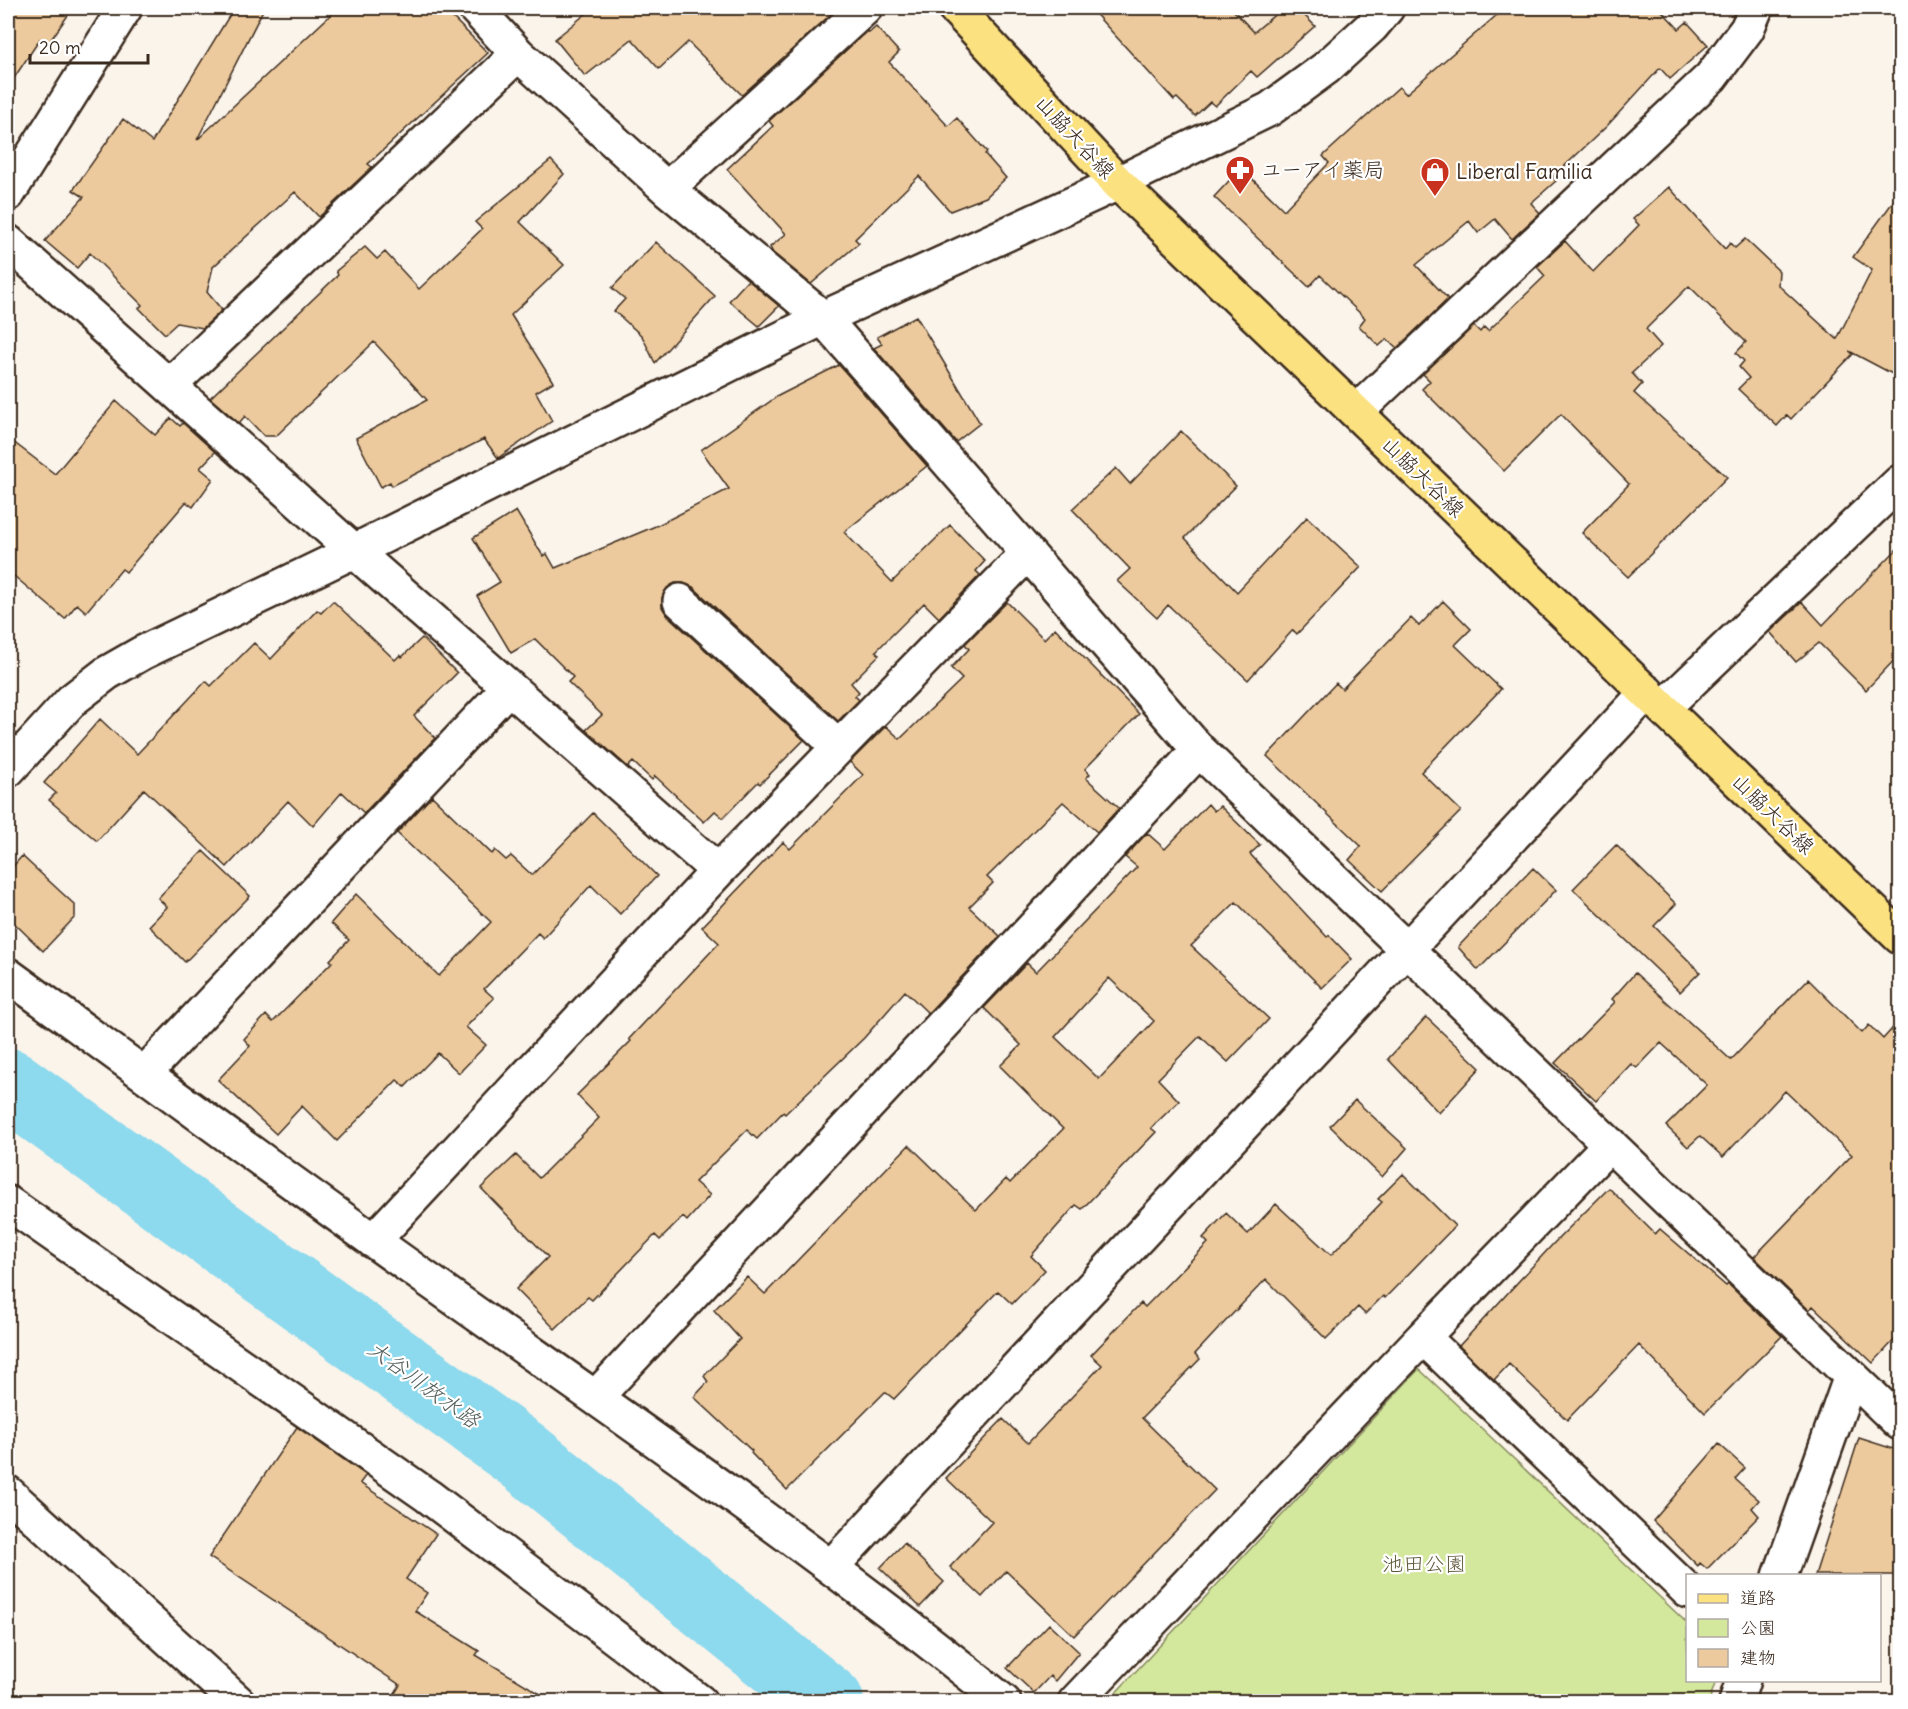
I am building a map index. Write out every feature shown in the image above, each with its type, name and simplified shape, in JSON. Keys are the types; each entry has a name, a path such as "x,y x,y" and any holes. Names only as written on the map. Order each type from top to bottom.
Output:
{"main road":[{"name":"山脇大谷線","path":"955,8 1118,183 1900,937"}],"street":[{"path":"8,194 125,8"},
{"path":"475,8 518,54 667,189 823,318 1026,555 1199,750 1407,947 1900,1423"},
{"path":"667,189 865,8"},
{"path":"8,770 72,700 107,673 142,653 354,552 823,318 1118,183 1270,109 1326,68 1372,26 1387,8"},
{"path":"1356,412 1711,77 1748,29 1756,8"},
{"path":"169,386 518,54"},
{"path":"8,242 354,552 718,871"},
{"path":"831,1567 1407,947 1655,700 1900,482"},
{"path":"373,1241 718,871 1026,555"},
{"path":"680,601 839,747"},
{"path":"144,1074 508,687"},
{"path":"596,1397 1199,750"},
{"path":"8,975 373,1241 596,1397 831,1567 1004,1701"},
{"path":"1075,1701 1423,1336 1610,1144"},
{"path":"8,1203 428,1496 700,1701"},
{"path":"1423,1336 1686,1589"},
{"path":"1780,1574 1851,1376"},
{"path":"8,1493 238,1701"},
{"path":"1736,1701 1742,1682"}],"shaded area":[{"path":"1182,8 1315,8 1244,72"}],"green space":[{"name":"池田公園","path":"1419,1369 1686,1622 1686,1682 1716,1682 1709,1701 1108,1701"}],"building":[{"path":"8,8 73,8 48,44 40,39 8,87"},
{"path":"234,8 264,8 197,140 338,8 443,8 488,53 368,164 372,167 319,217 295,192 213,267 207,292 222,310 203,328 177,323 165,334 139,308 142,305 90,253 77,268 45,241 84,197 73,190 123,119 152,142"},
{"path":"593,8 838,8 742,95 688,42 659,69 632,39 585,76 555,39"},
{"path":"1090,8 1231,8 1254,32 1283,8 1297,8 1315,26 1257,77 1251,71 1215,106 1210,102 1195,116 1177,98 1174,100"},
{"path":"1505,8 1659,8 1679,29 1687,22 1708,45 1670,79 1660,68 1607,126 1553,177 1556,181 1531,203 1540,213 1512,239 1495,219 1478,233 1469,221 1416,265 1448,299 1397,348 1387,339 1379,346 1359,326 1365,318 1320,275 1309,287 1214,197 1241,168 1284,210 1329,163 1323,156 1399,87 1406,94"},
{"path":"876,27 899,52 889,62 948,126 957,118 1006,178 986,197 950,211 919,176 855,239 859,243 811,284 773,253 770,247 786,234 727,169 773,126 769,121 867,31 869,33"},
{"path":"551,160 564,174 520,222 564,265 511,315 553,382 536,392 552,421 498,458 484,439 392,486 390,482 381,487 356,438 427,400 374,342 276,436 264,436 245,416 239,423 210,398 338,275 336,271 365,247 377,259 385,252 419,289 482,229 475,222"},
{"path":"1669,187 1725,249 1730,243 1735,248 1745,239 1779,271 1778,285 1837,339 1872,270 1853,257 1900,192 1900,378 1849,351 1853,354 1791,419 1787,415 1777,426 1738,389 1749,378 1739,367 1744,361 1736,353 1746,342 1689,286 1646,329 1661,346 1632,373 1642,384 1634,393 1727,477 1628,577 1582,533 1629,484 1561,414 1504,471 1422,389 1430,381 1423,374 1474,326 1480,332 1484,327 1488,331 1545,276 1537,267 1565,241 1593,272 1639,225 1633,219"},
{"path":"656,242 715,296 655,363 642,336 614,311 625,299 612,288"},
{"path":"748,280 779,306 759,326 729,301"},
{"path":"916,316 980,423 956,442 874,348 882,344 877,337"},
{"path":"839,365 927,466 844,532 892,582 950,525 985,561 976,571 980,575 939,618 924,603 876,651 879,655 851,683 859,692 855,696 859,700 838,721 693,587 675,583 667,588 662,598 662,607 667,615 804,740 723,818 715,811 704,822 655,776 652,780 633,762 628,767 586,730 602,715 568,682 573,677 535,639 511,653 477,596 500,582 473,538 516,511 543,556 547,554 555,568 658,525 729,489 701,450 778,396"},
{"path":"116,401 155,435 171,418 180,426 183,423 215,452 200,468 213,479 193,507 186,502 126,572 122,569 86,612 77,604 65,619 8,571 8,438 55,474"},
{"path":"1181,431 1236,486 1185,538 1237,592 1307,517 1361,567 1297,634 1293,630 1248,680 1168,605 1157,618 1117,581 1130,569 1072,509 1116,468 1130,484"},
{"path":"1900,546 1900,654 1866,690 1819,643 1796,662 1770,632 1802,602 1823,625"},
{"path":"333,601 395,660 400,655 402,657 422,638 457,673 414,716 435,738 364,813 342,792 313,826 288,801 227,867 144,789 97,841 49,800 56,793 44,783 100,719 137,754 206,681 211,686 254,643 271,659 317,610 321,613"},
{"path":"1443,601 1471,629 1455,645 1501,689 1421,772 1461,811 1382,891 1349,860 1361,846 1267,756 1336,683 1342,689 1411,618 1419,626"},
{"path":"1007,602 1044,639 1055,628 1139,714 1085,769 1090,774 1086,778 1119,808 1097,832 1063,802 987,877 993,883 969,907 1000,936 928,1013 905,991 864,1038 785,1114 783,1112 757,1139 747,1130 695,1182 710,1195 687,1221 683,1217 660,1240 655,1235 592,1300 588,1297 555,1329 516,1289 548,1257 481,1188 516,1155 539,1178 599,1118 577,1095 631,1041 629,1039 719,943 702,927 783,842 790,849 863,775 850,762 886,726 900,739 962,679 951,668 969,649 965,644"},
{"path":"432,796 492,854 495,850 506,860 511,856 532,875 593,813 657,876 620,914 591,885 543,938 538,933 484,989 494,998 466,1027 486,1045 459,1073 438,1053 405,1087 397,1080 337,1141 302,1106 276,1134 218,1080 250,1046 244,1039 266,1015 273,1022 332,962 330,960 349,940 331,923 356,894 439,976 491,922 397,833"},
{"path":"1208,804 1214,811 1220,806 1260,845 1250,854 1327,937 1329,935 1352,959 1322,988 1236,902 1191,946 1269,1019 1228,1062 1200,1036 1158,1079 1179,1101 1151,1128 1156,1132 1082,1209 1076,1205 1031,1256 1045,1270 1012,1304 998,1291 894,1399 885,1392 787,1490 751,1453 752,1451 694,1397 708,1382 704,1376 740,1339 714,1310 747,1277 765,1294 909,1145 976,1210 1006,1179 1010,1183 1063,1129 1000,1066 1021,1045 984,1008 1027,963 1036,972 1137,867 1125,857 1147,833 1165,849","holes":["1109,978 1154,1021 1099,1079 1055,1037"]},
{"path":"1616,845 1676,904 1654,926 1700,972 1680,992 1573,889"},
{"path":"203,851 250,896 185,962 149,926 167,907 158,898"},
{"path":"22,856 75,905 75,917 43,951 8,917 8,872"},
{"path":"1533,868 1556,890 1478,970 1458,947"},
{"path":"1635,973 1731,1060 1808,979 1862,1033 1869,1025 1883,1039 1900,1020 1900,1334 1873,1363 1813,1306 1809,1310 1754,1257 1852,1155 1785,1091 1723,1157 1700,1136 1688,1147 1666,1126 1707,1085 1661,1043 1637,1068 1631,1064 1596,1101 1555,1063 1615,1002 1612,999"},
{"path":"1426,1017 1480,1068 1439,1113 1388,1059"},
{"path":"1355,1100 1407,1148 1382,1177 1330,1126"},
{"path":"1403,1174 1455,1226 1385,1298 1383,1296 1365,1314 1358,1307 1326,1339 1266,1279 1195,1354 1200,1359 1142,1418 1215,1490 1074,1636 1006,1571 982,1597 950,1567 992,1522 946,1478 1003,1419 1028,1443 1102,1365 1091,1355 1141,1303 1145,1307 1208,1243 1203,1238 1226,1213 1248,1234 1276,1204 1331,1255 1382,1202 1378,1199"},
{"path":"1609,1188 1655,1234 1660,1229 1726,1286 1728,1284 1782,1336 1705,1413 1639,1345 1567,1420 1509,1364 1494,1380 1459,1346 1553,1244"},
{"path":"297,1427 366,1475 360,1483 436,1534 406,1579 427,1593 415,1611 479,1651 476,1655 552,1701 390,1701 400,1685 209,1557"},
{"path":"1859,1438 1900,1451 1900,1575 1815,1574"},
{"path":"1719,1444 1745,1468 1735,1479 1759,1500 1752,1508 1759,1516 1707,1569 1700,1563 1698,1566 1653,1521"},
{"path":"904,1543 944,1582 920,1607 880,1568"},
{"path":"1049,1624 1079,1652 1055,1681 1050,1676 1034,1693 1007,1668"}],"waterway":[{"name":"大谷川放水路","path":"8,1084 521,1454 828,1702"}],"place":[{"name":"ユーアイ薬局","path":"1240,196"},
{"name":"Liberal Familia","path":"1435,198"}]}
